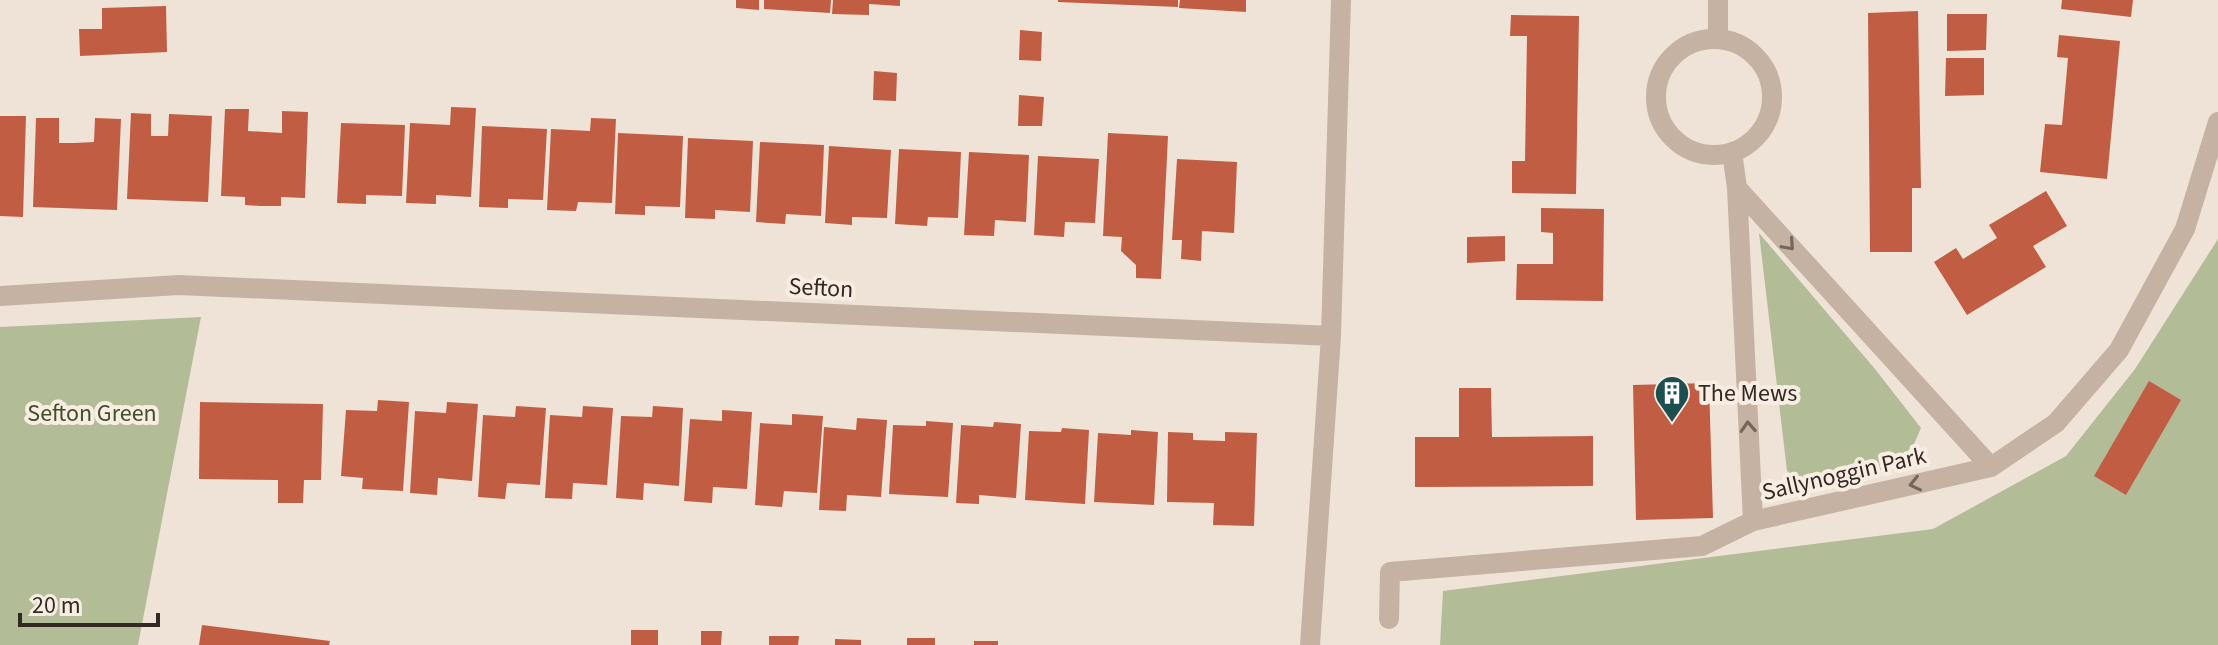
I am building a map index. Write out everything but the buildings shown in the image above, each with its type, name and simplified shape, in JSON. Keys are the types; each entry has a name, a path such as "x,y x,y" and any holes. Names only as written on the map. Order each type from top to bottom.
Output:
{"street":[{"path":"1310,645 1331,336 1341,0"},
{"path":"1718,0 1718,38"},
{"path":"1718,38 1743,47 1758,59 1768,75 1772,93 1770,112 1762,130 1732,152 1712,155 1694,151 1677,142 1665,128 1658,109 1657,91 1662,72 1673,57 1688,45 1718,38"},
{"name":"Sallynoggin Park","path":"1732,152 1737,188 1753,521 1991,467 2056,423 2119,350 2185,229 2218,122"},
{"name":"Sallynoggin Park","path":"1737,188 1991,467"},
{"name":"Sefton","path":"0,296 179,285 1331,336"},
{"path":"1389,619 1390,572 1702,546 1753,521"}],"green space":[{"path":"1759,233 1921,428 1914,444 1895,465 1845,482 1811,489 1787,471"},
{"path":"2218,239 2218,645 1440,645 1443,591 1933,529 2066,456 2135,369"},
{"name":"Sefton Green","path":"201,317 138,645 0,645 0,327"}],"place":[{"name":"The Mews","path":"1672,424"}]}
